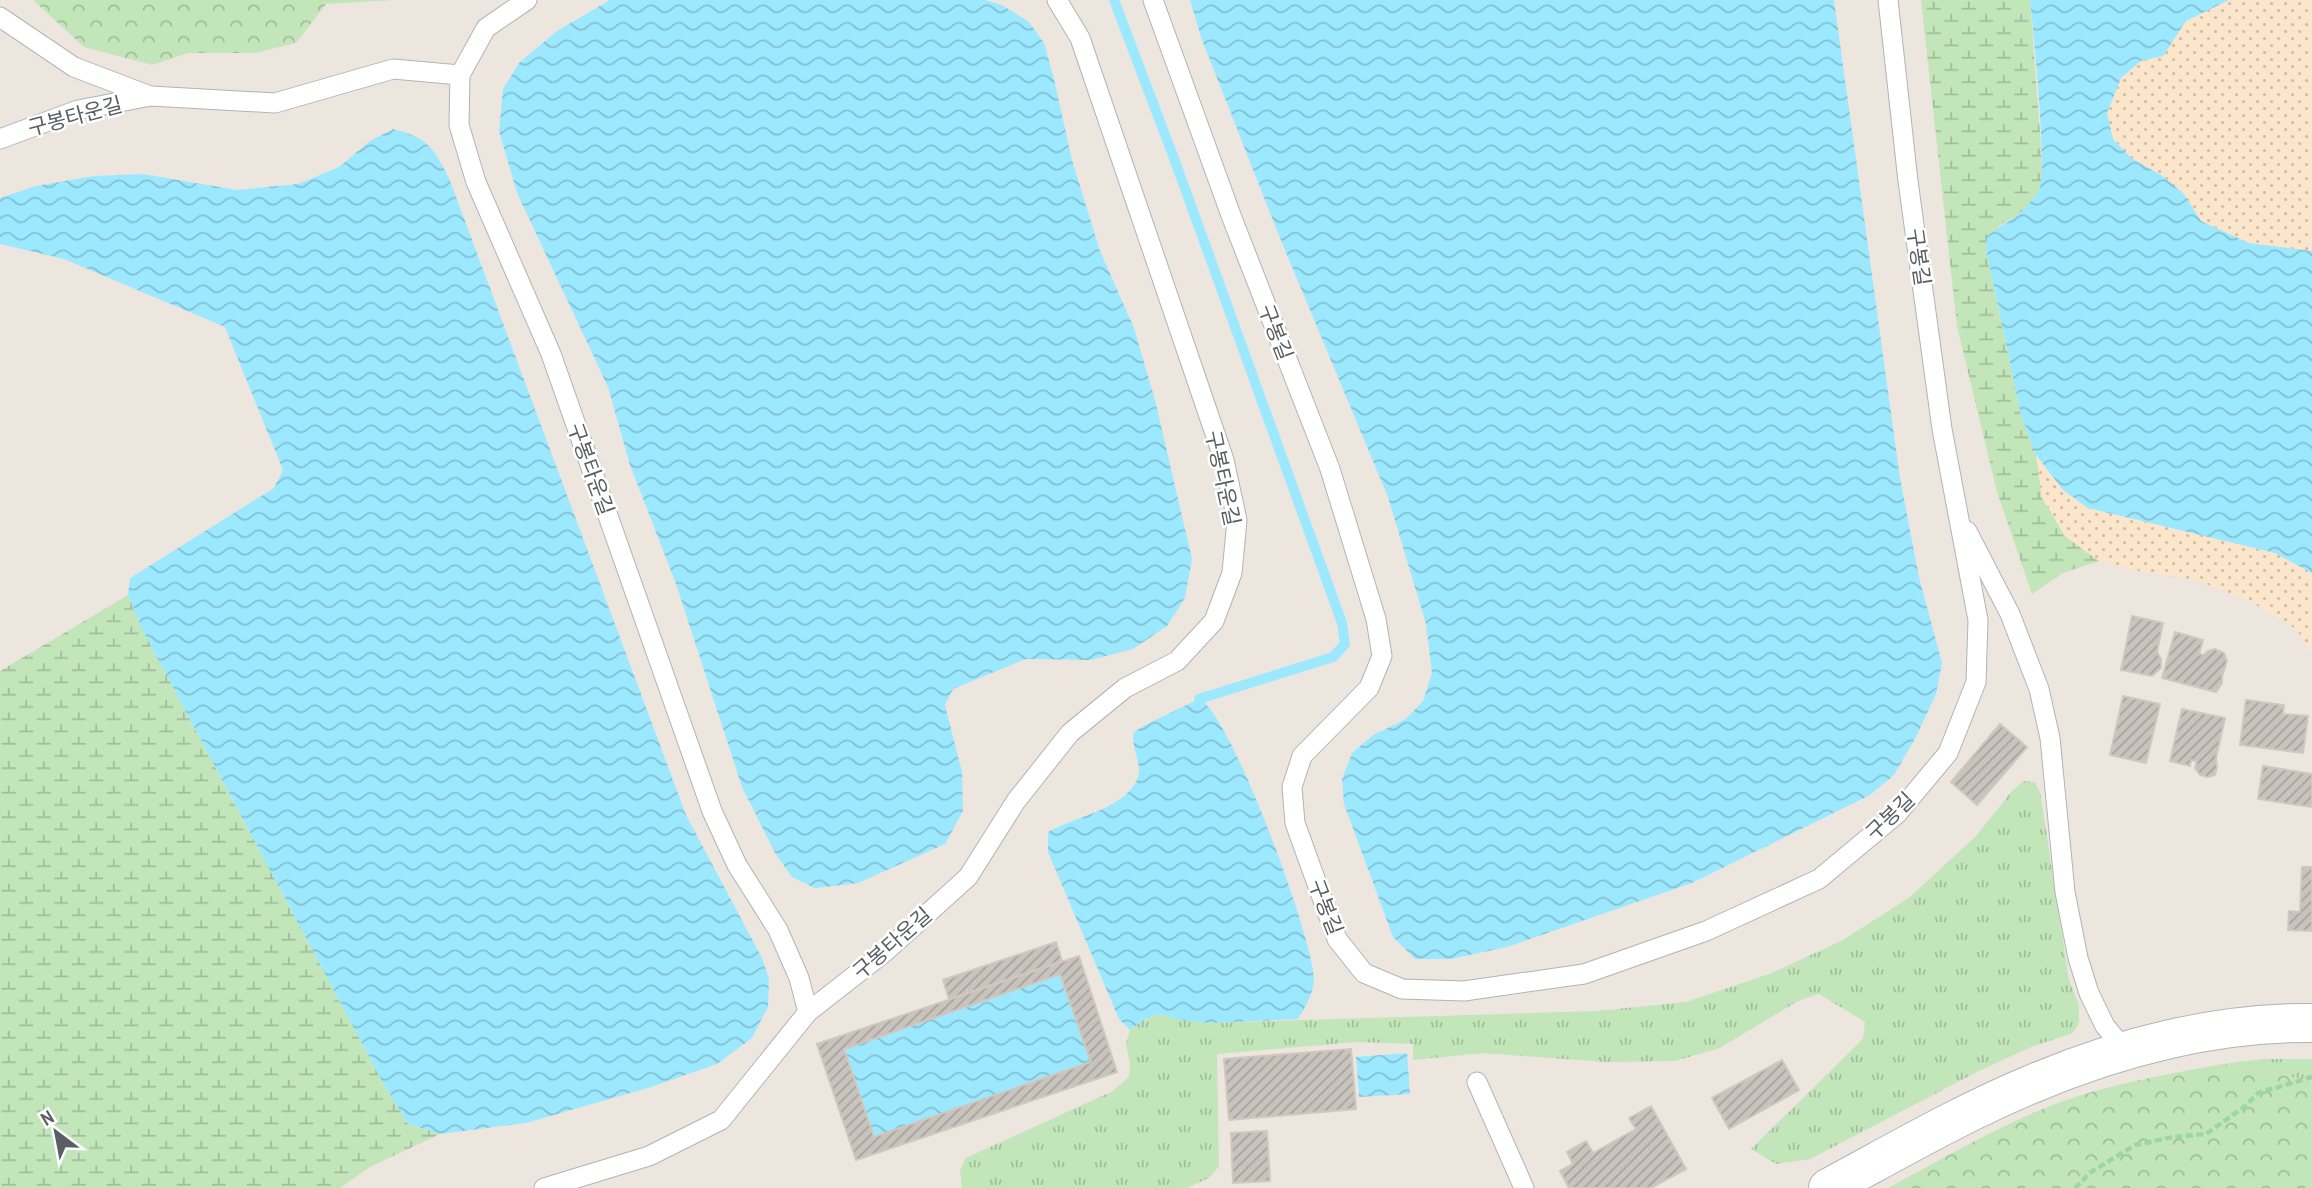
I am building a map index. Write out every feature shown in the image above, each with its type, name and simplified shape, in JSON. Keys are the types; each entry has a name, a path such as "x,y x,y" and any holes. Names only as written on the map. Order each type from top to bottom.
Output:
{"street":[{"path":"1828,1188 1936,1130 2032,1084 2126,1051 2195,1035 2296,1023"}],"lane":[{"name":"구봉타운길","path":"527,0 486,27 460,75 458,125 476,181 551,354 712,811 737,865 778,930 799,978 808,1012"},
{"name":"구봉타운길","path":"544,1188 649,1156 721,1120 808,1012 886,951 968,877 1016,801 1070,733 1125,688 1177,661 1214,621 1233,573 1237,520 1224,460 1080,38 1058,0"},
{"name":"구봉길","path":"1153,0 1232,218 1330,469 1376,618 1382,656 1369,688 1302,756 1292,787 1295,823 1337,939 1364,973 1402,989 1464,991 1584,975 1706,931 1819,879 1897,814 1948,753 1976,682 1978,620 1942,429 1908,181 1888,0"},
{"name":"구봉타운길","path":"0,17 74,67 151,96 218,102 275,103 393,69 460,75"},
{"name":"구봉타운길","path":"0,139 78,110 151,96"},
{"name":"구봉길","path":"1958,513 2010,614 2039,689 2050,738 2065,892 2078,958 2089,993 2105,1026 2126,1051"},
{"path":"1477,1082 1524,1188"}],"path":[{"path":"2075,1188 2091,1172 2135,1145 2206,1134 2244,1107 2258,1093 2312,1077"}],"green space":[{"path":"33,0 394,0 326,4 296,43 255,53 188,53 152,65 84,47"},
{"path":"1921,0 2030,0 2042,186 2027,209 1999,226 1986,249 2021,415 2036,455 2042,498 2065,536 2099,561 2063,573 2032,594 1997,492 1957,326"},
{"path":"128,595 143,631 382,1081 408,1124 440,1134 370,1167 340,1188 0,1188 0,671"},
{"path":"2024,781 2035,782 2040,792 2069,980 2079,1005 2079,1023 2073,1033 2031,1047 1979,1071 1810,1159 1776,1164 1751,1149 1863,1039 1865,1022 1819,994 1798,1001 1720,1048 1675,1061 1606,1062 1483,1053 1413,1060 1413,1044 1357,1042 1217,1054 1219,1166 1209,1178 1187,1188 962,1188 960,1170 966,1158 1113,1091 1129,1077 1126,1044 1130,1030 1143,1020 1158,1014 1208,1023 1597,1011 1686,1002 1772,973 1843,940 1910,897 1976,836 2012,791"},
{"path":"2263,1059 2312,1059 2312,1081 2223,1064"},
{"path":"2223,1064 2312,1081 2312,1188 1888,1188 1995,1131 2061,1102 2121,1084"}],"sand":[{"path":"2229,0 2312,0 2312,251 2249,243 2200,221 2184,194 2161,175 2131,158 2113,139 2107,113 2121,78 2141,61 2163,56 2186,21"},
{"path":"2036,455 2063,490 2088,508 2275,553 2312,573 2312,653 2296,629 2251,602 2196,580 2144,572 2099,561 2065,536 2042,498"}],"water":[{"path":"610,0 984,0 1002,5 1029,22 1044,43 1072,160 1100,251 1134,328 1155,400 1192,559 1185,598 1167,626 1133,649 1091,660 1026,659 953,689 945,705 962,772 963,811 945,844 858,883 815,888 792,877 775,853 742,787 676,584 630,465 608,387 517,193 499,131 503,89 519,63 557,31"},
{"path":"1190,0 1834,0 1900,478 1919,577 1942,663 1936,694 1894,775 1870,795 1692,883 1507,947 1451,959 1415,959 1393,937 1344,804 1342,779 1352,753 1373,735 1406,719 1423,701 1432,673 1426,624 1388,497 1282,243 1202,40"},
{"path":"2030,0 2229,0 2186,21 2163,56 2141,61 2121,78 2107,113 2113,139 2131,158 2161,175 2184,194 2201,221 2249,243 2312,251 2312,573 2275,553 2088,508 2063,490 2036,455 2021,415 1986,249 1987,236 2028,205 2039,190 2041,179 2039,99"},
{"path":"393,129 414,136 428,145 449,178 686,815 762,958 769,979 768,1007 752,1038 717,1064 651,1087 526,1123 440,1134 408,1124 382,1081 143,631 128,595 130,578 274,488 283,470 225,327 64,259 0,244 0,198 36,186 94,176 143,174 237,190 298,184 339,167 370,141"},
{"path":"1199,699 1213,713 1230,742 1268,829 1300,921 1310,957 1313,985 1298,1019 1208,1023 1158,1014 1143,1020 1130,1030 1119,1019 1048,852 1048,832 1097,812 1120,799 1130,790 1139,774 1134,732"},
{"path":"1060,974 1091,1062 874,1137 844,1049"},
{"path":"1407,1053 1410,1094 1359,1097 1356,1057"}],"building":[{"path":"2132,616 2163,623 2157,652 2161,659 2161,668 2152,676 2121,670"},
{"path":"2175,632 2203,640 2199,654 2204,655 2215,649 2224,653 2227,661 2222,683 2216,692 2162,678"},
{"path":"2123,696 2160,704 2146,763 2110,755"},
{"path":"2246,700 2284,705 2283,714 2308,716 2303,753 2240,745"},
{"path":"2182,709 2225,718 2215,775 2200,775 2195,768 2197,761 2191,760 2190,766 2170,761"},
{"path":"2000,724 2027,747 1977,805 1951,782"},
{"path":"2263,766 2312,774 2312,807 2258,799"},
{"path":"2302,867 2312,867 2312,931 2288,930 2289,911 2300,912"},
{"path":"1056,942 1062,961 949,999 943,980"},
{"path":"1079,956 1117,1072 856,1160 817,1044","holes":["1060,974 1091,1062 874,1137 844,1049"]},
{"path":"1351,1049 1356,1109 1229,1120 1224,1059"},
{"path":"1782,1060 1799,1090 1729,1129 1712,1098"},
{"path":"1651,1106 1686,1169 1651,1188 1569,1188 1560,1171 1573,1164 1567,1152 1586,1141 1593,1153 1636,1129 1629,1118"},
{"path":"1267,1131 1270,1181 1233,1183 1231,1133"}],"waterway":[{"path":"1114,0 1342,623 1345,644 1333,657 1199,699"}]}
